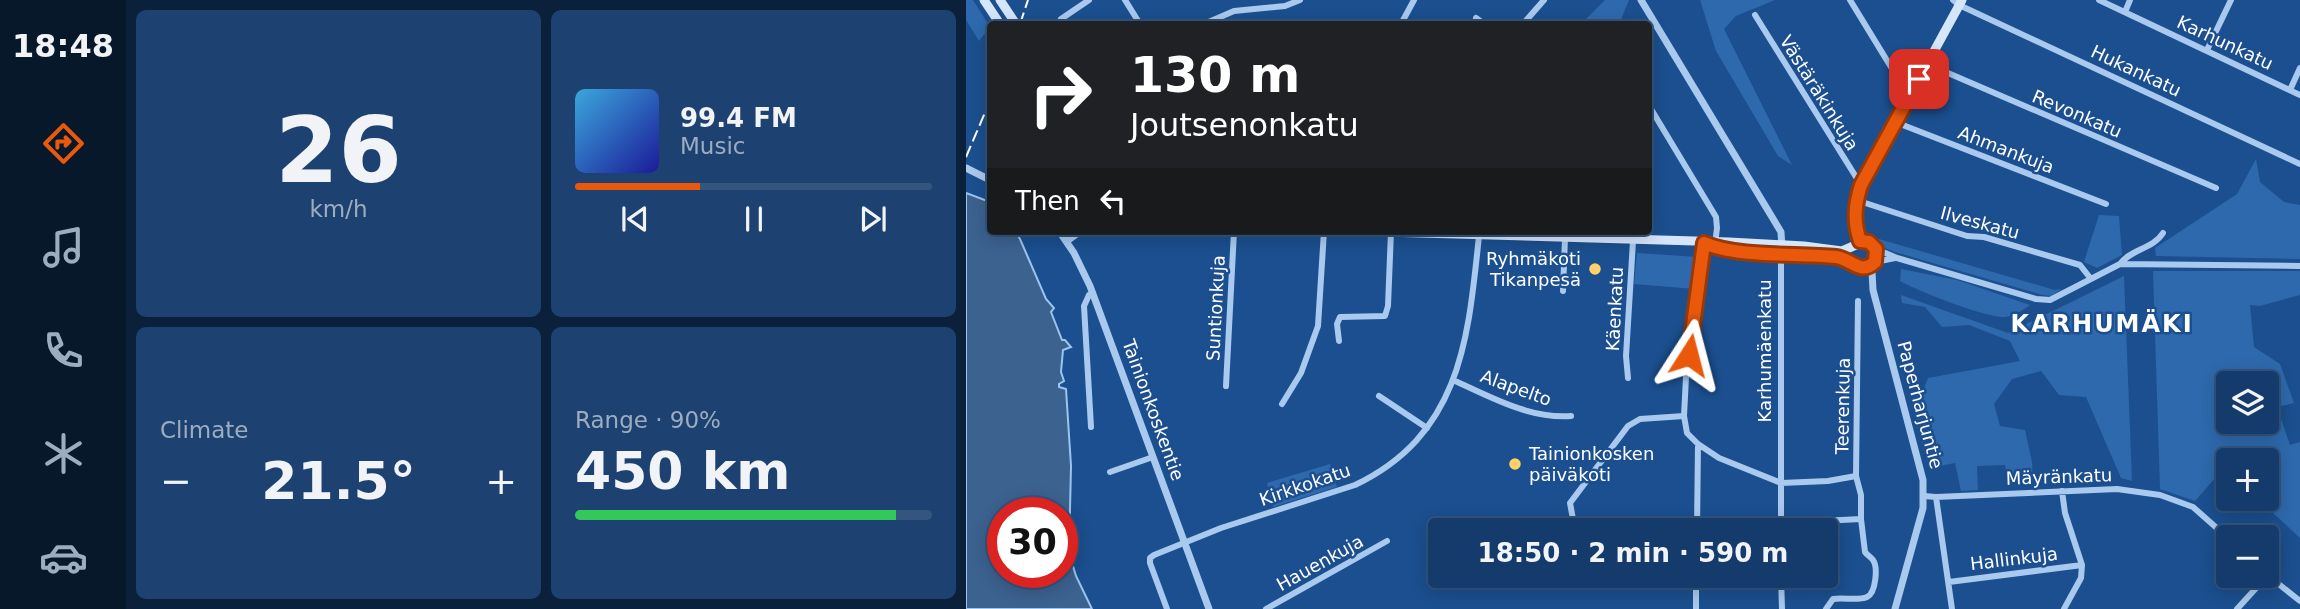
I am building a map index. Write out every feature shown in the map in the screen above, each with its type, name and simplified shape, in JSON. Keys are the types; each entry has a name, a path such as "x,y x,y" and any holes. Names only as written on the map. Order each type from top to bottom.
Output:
{"main road":[{"path":"984,0 998,21"},
{"path":"1000,0 1014,21"},
{"path":"1860,241 1855,220 1856,200 1861,185 1958,2"},
{"path":"1457,235 1514,235"},
{"path":"1553,235 1564,238 1842,251 1860,241 1869,242 1876,249 1875,262 1866,268 1857,267 1841,258 1782,249"},
{"path":"1852,247 1850,256 1857,267"}],"street":[{"path":"1061,19 1089,0"},
{"path":"1125,0 1138,21"},
{"path":"1211,21 1234,12 1285,6 1300,0"},
{"path":"1403,21 1415,0"},
{"path":"1526,21 1544,0"},
{"name":"Karhumäenkatu","path":"1641,0 1781,232 1781,518"},
{"path":"1850,0 1905,90 1912,93"},
{"name":"Karhunkatu","path":"2099,0 2300,95"},
{"path":"2125,12 2130,0"},
{"path":"2207,50 2231,0"},
{"name":"Hukankatu","path":"1958,2 2300,164"},
{"name":"Västäräkinkuja","path":"1755,15 1861,185"},
{"path":"1476,18 1480,21"},
{"name":"Revonkatu","path":"1927,64 2216,188"},
{"path":"2290,90 2300,68"},
{"path":"1652,111 1716,217 1715,245"},
{"name":"Ahmankuja","path":"1895,122 2106,204"},
{"path":"967,168 987,178"},
{"name":"Ilveskatu","path":"1856,200 1966,236 1984,237 2080,265 2091,279"},
{"path":"1876,249 1897,258 2036,299 2050,300 2120,264 2131,254 2152,244 2163,233"},
{"name":"Tainionkoskentie","path":"1062,235 1093,293 1209,609"},
{"path":"1067,241 1076,235"},
{"name":"Suntionkuja","path":"1226,386 1234,235"},
{"path":"1282,404 1301,373 1318,326 1324,235"},
{"path":"1339,341 1337,324 1340,317 1385,316 1388,306 1391,235"},
{"path":"1631,235 1633,241"},
{"name":"Kirkkokatu","path":"1167,609 1150,558 1185,541 1372,477 1400,457 1427,428 1453,380 1467,335 1479,236"},
{"path":"1563,291 1564,238"},
{"name":"Käenkatu","path":"1628,379 1626,356 1633,241"},
{"path":"1704,243 1686,377 1684,416 1688,433 1718,458 1781,483"},
{"path":"1875,262 1897,258"},
{"name":"Paperharjuntie","path":"1875,262 1872,272 1873,290 1923,480 1924,496 1918,528 1895,609"},
{"path":"2120,264 2300,266"},
{"name":"Paperharjuntie","path":"1857,267 1864,273 1873,290"},
{"path":"1091,427 1084,306 1089,295 1093,293"},
{"name":"Teerenkuja","path":"1781,483 1828,481 1856,476 1858,301"},
{"name":"Alapelto","path":"1453,380 1533,414 1571,416"},
{"path":"1379,396 1427,428"},
{"path":"1573,518 1570,503 1628,426 1640,419 1684,416"},
{"path":"1697,518 1698,444"},
{"path":"1110,472 1153,457"},
{"path":"1826,609 1833,599 1866,598 1875,588 1874,563 1865,552 1861,495 1856,476"},
{"name":"Mäyränkatu","path":"1924,496 2117,489 2160,495 2193,507 2216,527"},
{"path":"2062,491 2065,513 2082,565 2081,578 2064,609"},
{"path":"1936,497 1952,609"},
{"path":"1838,521 1861,519"},
{"name":"Hauenkuja","path":"1266,609 1387,541"},
{"name":"Hallinkuja","path":"1949,582 2082,565"},
{"path":"2279,584 2300,601"},
{"path":"1696,588 1696,609"},
{"path":"1781,588 1782,609"},
{"path":"2237,609 2256,588"}],"shaded area":[{"path":"966,0 973,0 987,22 987,31 979,41 966,20"},
{"path":"1605,0 1629,0 1620,21 1584,21"},
{"path":"1700,0 1775,0 1736,16 1724,29 1792,165 1778,156 1716,51"},
{"path":"2256,159 2260,182 2284,202 2300,205 2300,259 2156,256 2155,248 2237,194"},
{"path":"966,193 987,201 987,235 1018,235 1046,299 1054,308 1051,312 1062,340 1071,347 1063,350 1061,372 1064,381 1059,384 1059,387 1066,389 1070,497 987,497 987,588 1078,588 1078,580 1092,609 966,609"},
{"path":"2099,215 2119,216 2122,255 2097,268 2084,262"},
{"path":"1872,237 2055,290 2062,289 2051,296 2043,295 1895,252 1880,246"},
{"path":"1637,253 1698,257 1695,289 1634,284"},
{"path":"1901,269 1957,280 2030,305 2005,317 1968,309 1900,281"},
{"path":"2153,271 2300,271 2300,295 2260,306 2250,305 2254,347 2280,364 2294,403 2279,407 2279,371 2216,371 2216,434 2279,434 2279,413 2290,445 2300,442 2300,538 2271,511 2279,511 2279,448 2216,448 2216,477 2195,501 2160,489"},
{"path":"2124,276 2132,481 2121,478 2086,397 2059,395 2041,371 2012,379 1994,404 2000,426 2025,430 2032,462 2033,485 2009,484 2005,465 1977,466 1978,490 1961,491 1955,463 1929,468 1914,415 1928,378 2020,361 2010,341 1969,325 1942,327 1925,307 1902,303 1901,295 2008,333"},
{"path":"1330,464 1337,487 1273,507 1267,483"}],"railway":[{"path":"1021,21 1028,0"},
{"path":"966,157 987,108"}],"place":[{"name":"Ryhmäkoti Tikanpesä","path":"1595,269"},
{"name":"Tainionkosken päiväkoti","path":"1515,464"}],"district":[{"name":"KARHUMÄKI","path":"2102,324"}],"route":[{"path":"1689,355 1704,243 1727,250 1841,258 1861,268 1875,262 1876,249 1869,242 1860,241 1858,235 1855,220 1856,200 1861,185 1919,79"}]}
